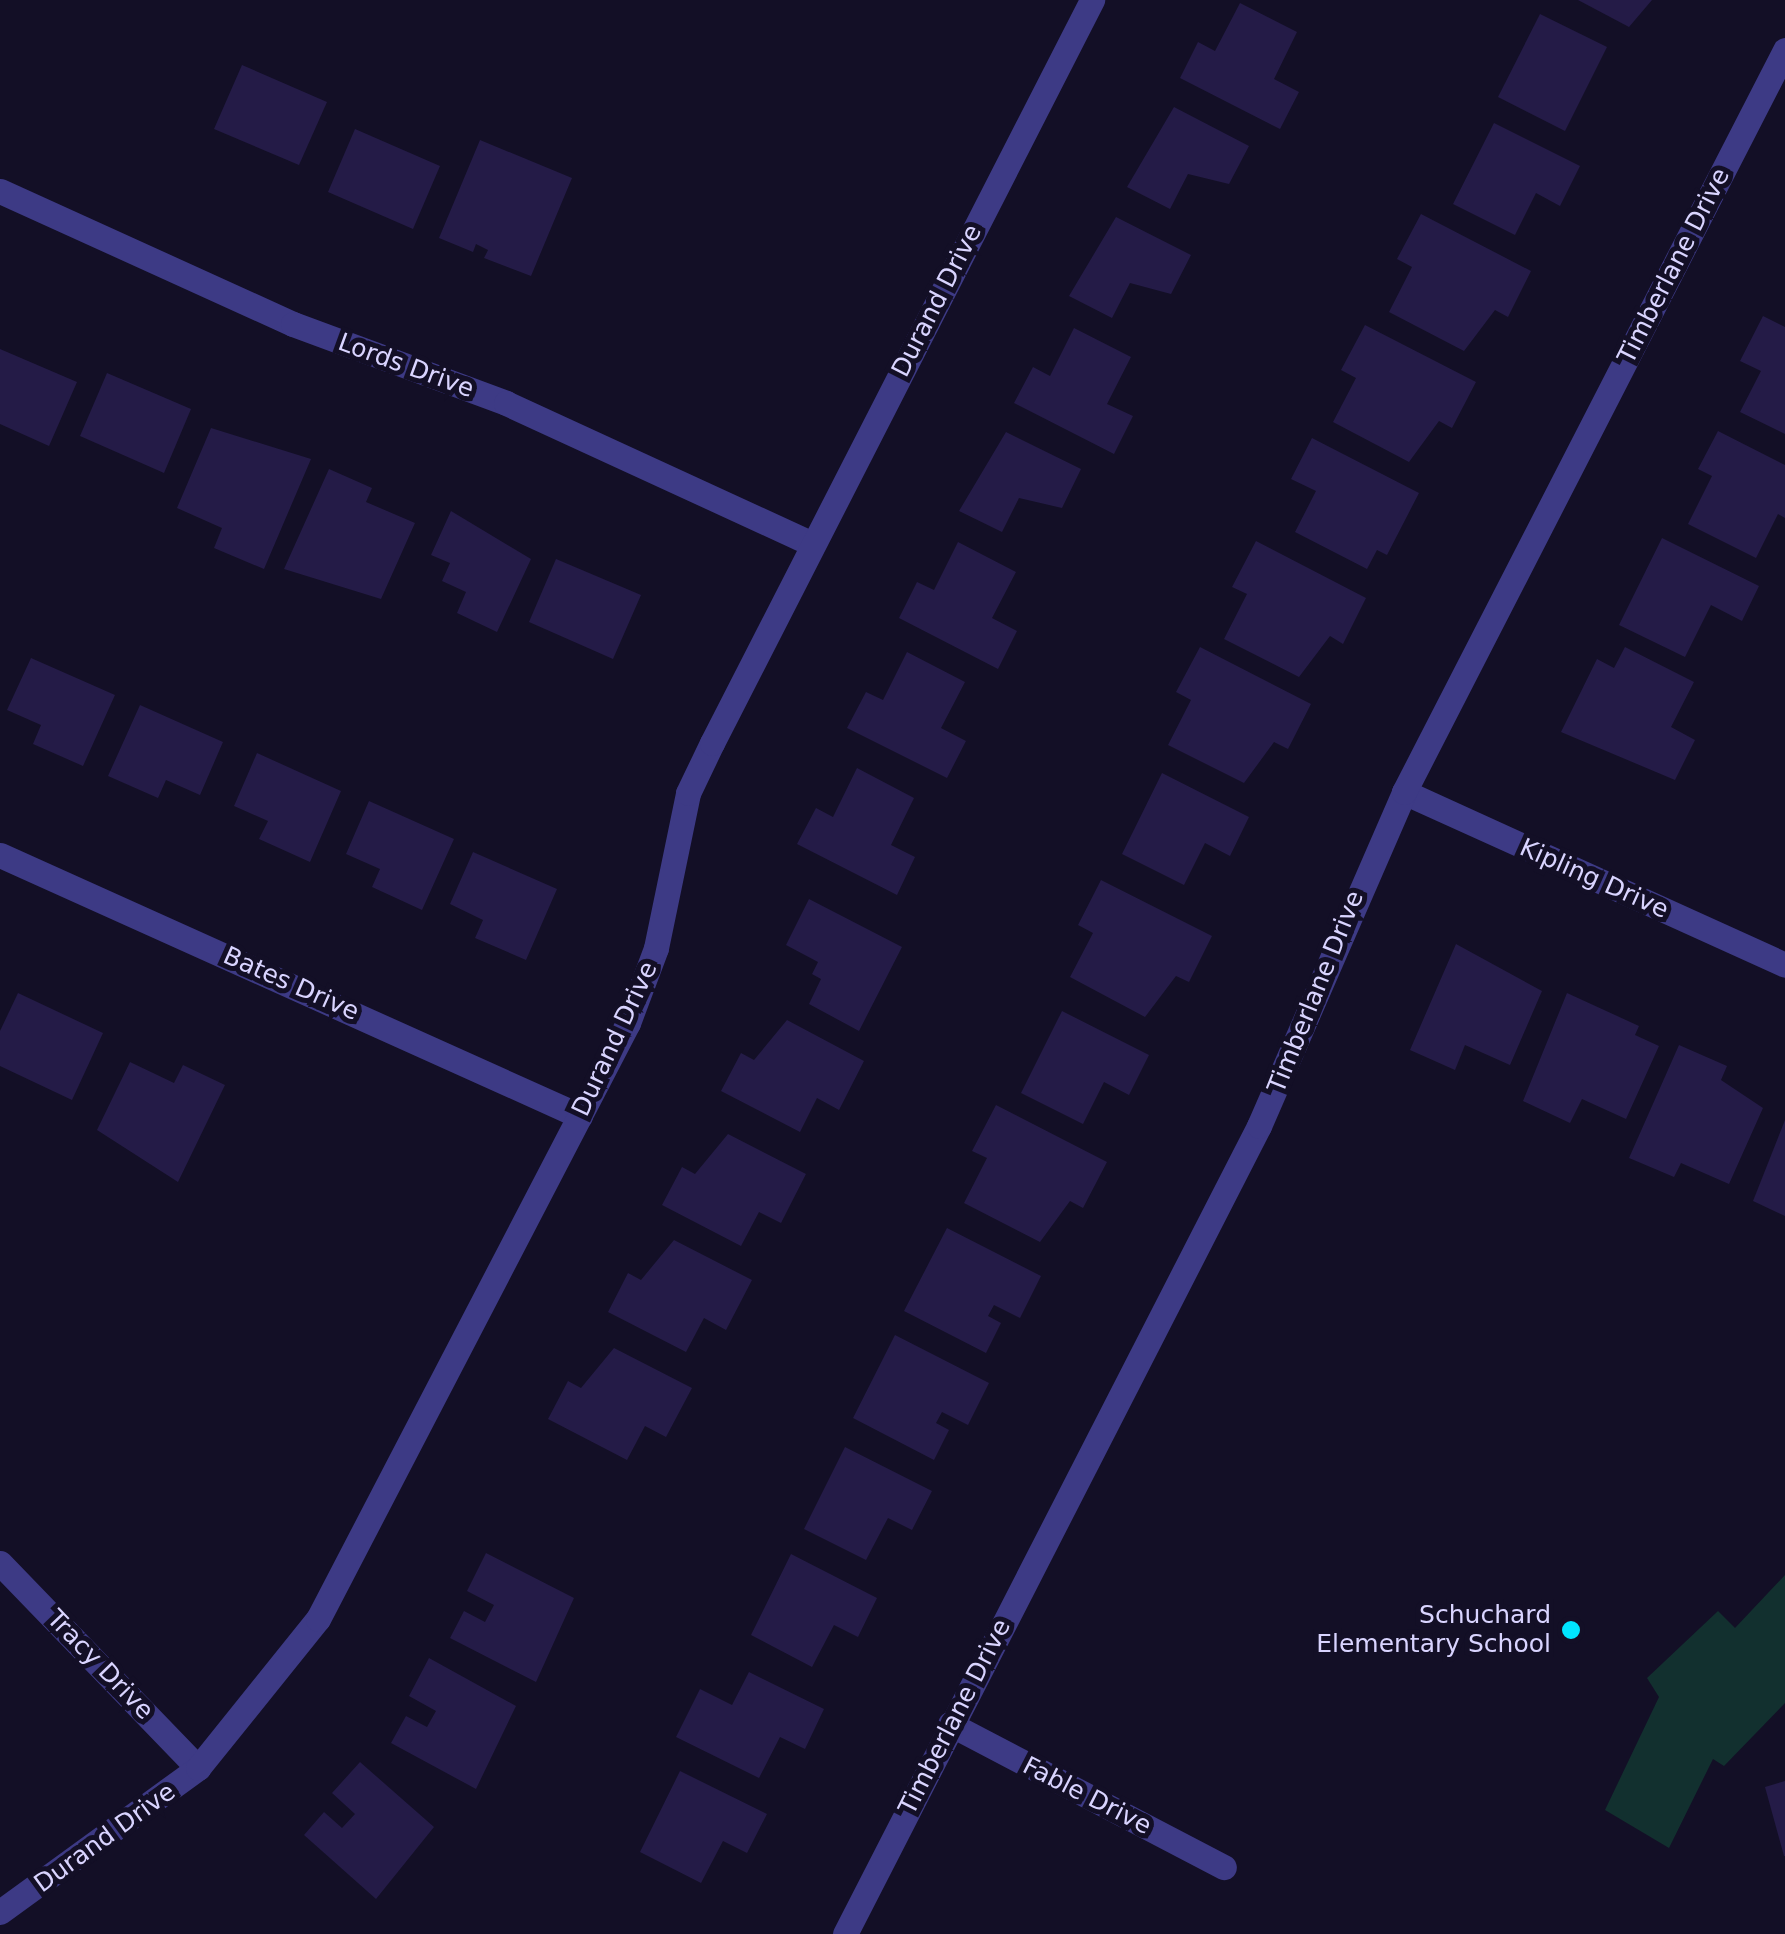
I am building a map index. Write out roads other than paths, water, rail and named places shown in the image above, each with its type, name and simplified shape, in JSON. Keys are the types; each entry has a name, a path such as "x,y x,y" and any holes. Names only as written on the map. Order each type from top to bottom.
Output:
{"street":[{"name":"Durand Drive","path":"0,1912 198,1768 318,1619 580,1116 656,948 688,793 1092,0"},
{"name":"Timberlane Drive","path":"845,1934 1292,1057 1404,792 1785,50"},
{"name":"Lords Drive","path":"0,191 293,324 506,403 812,544"},
{"name":"Kipling Drive","path":"1404,792 1785,965"},
{"name":"Bates Drive","path":"0,855 580,1116"},
{"name":"Tracy Drive","path":"0,1564 198,1768"},
{"name":"Fable Drive","path":"950,1724 1224,1867"}],"place":[{"name":"Schuchard Elementary School","path":"1571,1630"}]}
